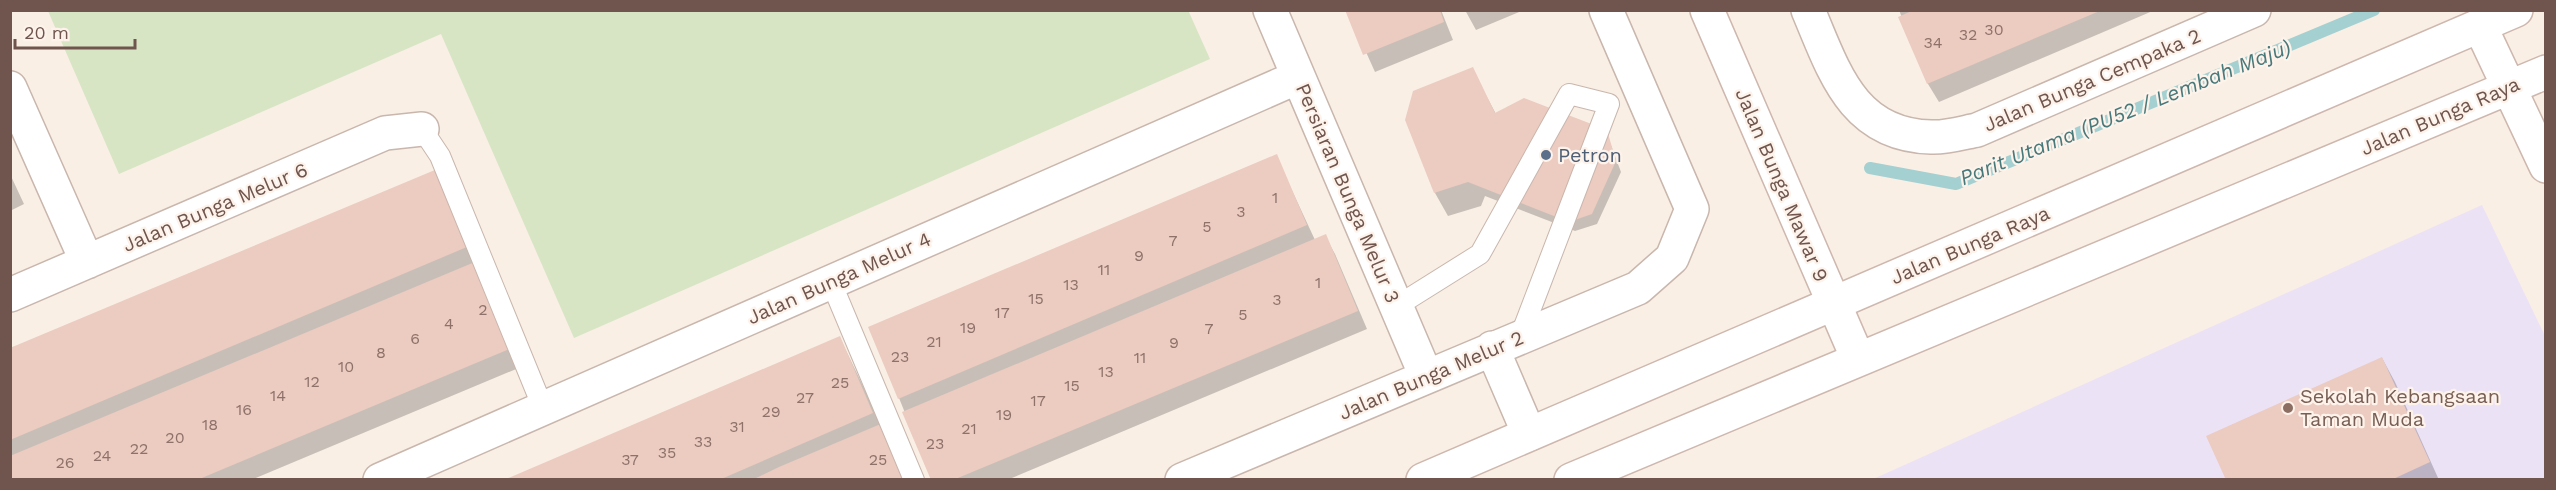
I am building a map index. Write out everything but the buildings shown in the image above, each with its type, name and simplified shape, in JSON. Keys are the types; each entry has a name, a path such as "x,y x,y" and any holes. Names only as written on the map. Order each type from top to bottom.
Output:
{"street":[{"name":"Persiaran Bunga Melur 3","path":"1270,10 1426,376"},
{"path":"1606,10 1639,87"},
{"name":"Jalan Bunga Mawar 9","path":"1707,10 1858,359"},
{"name":"Jalan Bunga Cempaka 2","path":"1808,10 1839,82 1860,111 1892,131 1931,137 1977,130 2254,10"},
{"name":"Jalan Bunga Raya","path":"1423,480 2516,10"},
{"path":"2480,26 2546,166"},
{"name":"Jalan Bunga Raya","path":"1571,480 2546,72"},
{"name":"Jalan Bunga Melur 4","path":"380,480 1298,77"},
{"name":"Jalan Bunga Melur 2","path":"1182,480 1638,288 1672,258 1692,209 1639,87"},
{"path":"10,88 87,262"},
{"name":"Jalan Bunga Melur 6","path":"10,295 385,133 422,129"},
{"path":"1506,343 1529,434"}],"lane":[{"path":"1506,343 1609,104 1639,87"},
{"path":"1397,306 1480,254 1569,94 1609,104"},
{"path":"422,129 440,156 543,408"},
{"path":"831,282 914,480"}],"shaded area":[{"name":"Sekolah Kebangsaan Taman Muda","path":"2482,205 2545,336 2545,479 1871,480"}],"green space":[{"path":"1188,10 1210,59 574,338 441,34 119,174 48,11"}],"waterway":[{"name":"Parit Utama (PU52 / Lembah Maju)","path":"1870,168 1956,184 2374,10"}],"place":[{"name":"Petron","path":"1546,155"},
{"name":"Sekolah Kebangsaan Taman Muda","path":"2288,408"}]}
